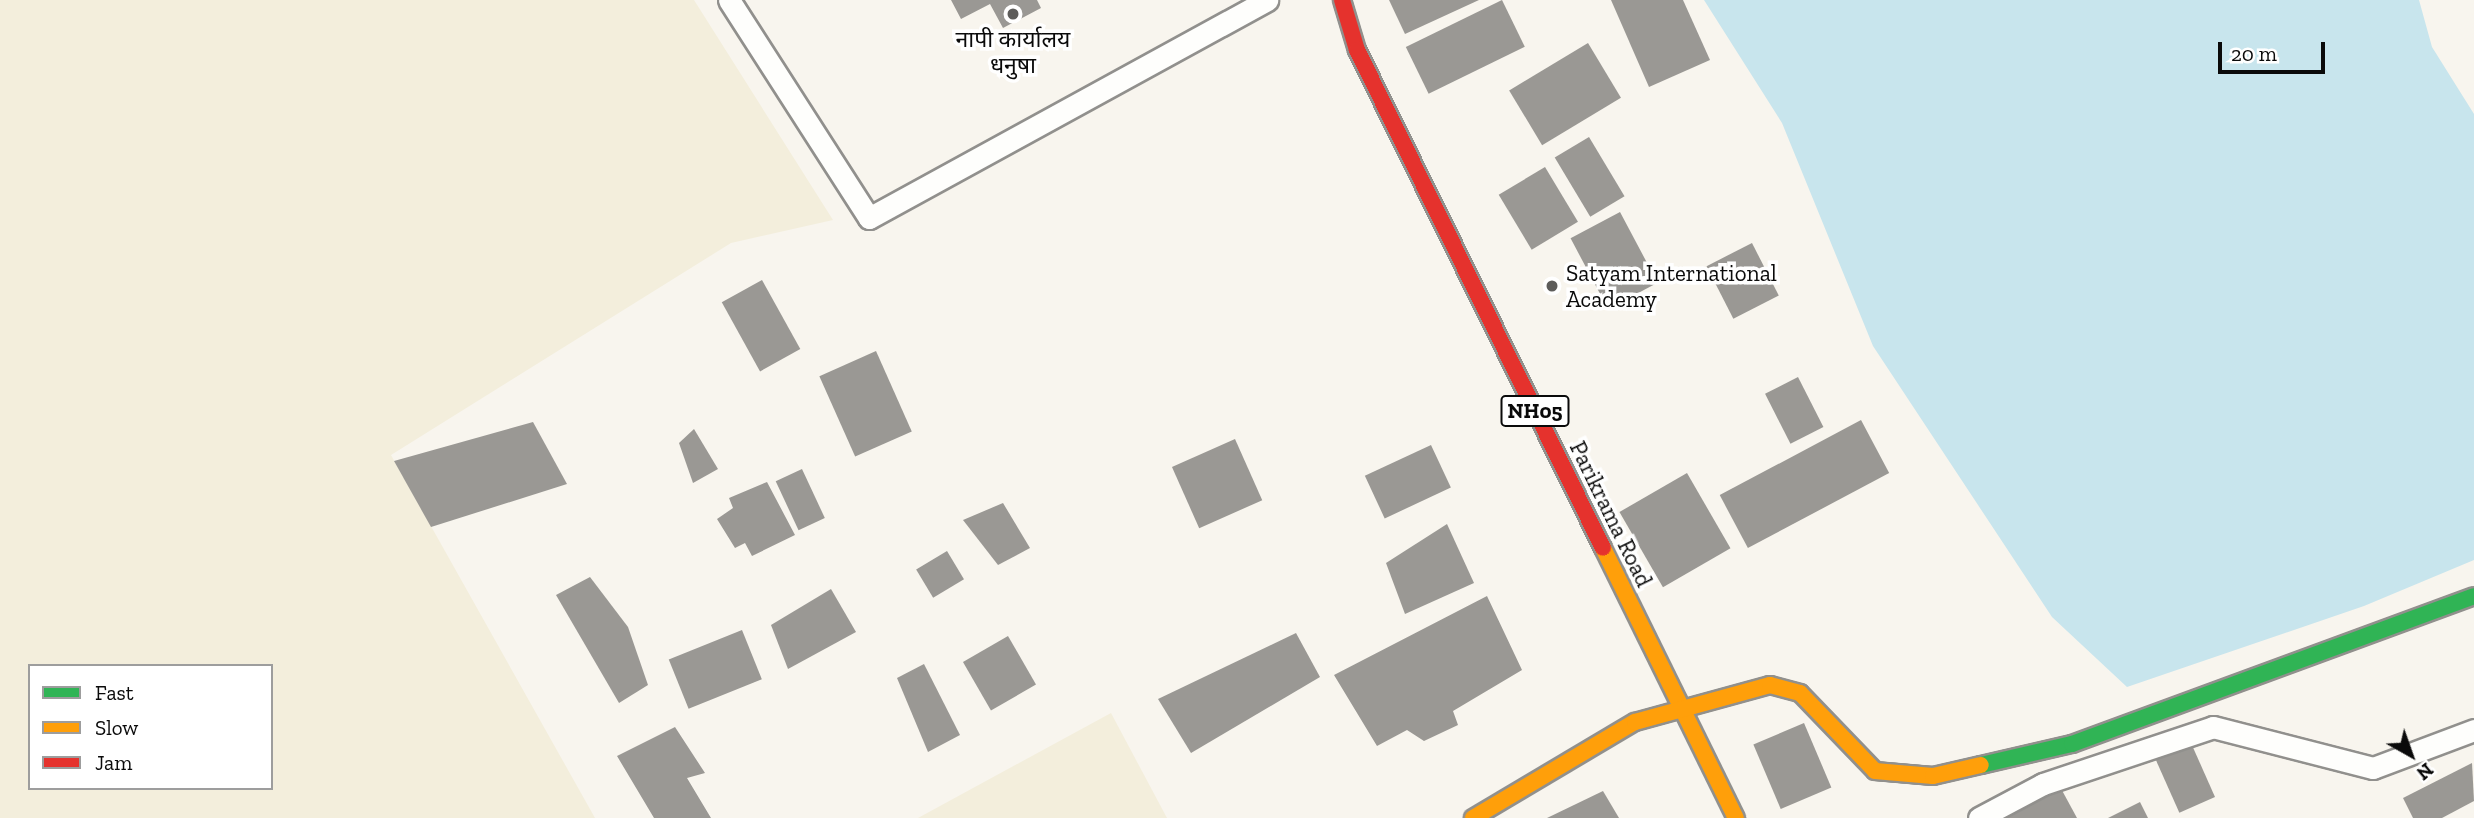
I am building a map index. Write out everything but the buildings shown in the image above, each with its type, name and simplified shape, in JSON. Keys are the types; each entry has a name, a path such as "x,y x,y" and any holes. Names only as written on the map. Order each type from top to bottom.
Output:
{"street":[{"name":"Parikrama Road","path":"1342,0 1357,50 1736,818"},
{"path":"1473,818 1635,722 1770,685 1800,693 1875,771 1933,776 2072,744 2474,596"}],"lane":[{"path":"729,0 869,218 1267,0"},
{"path":"1979,818 2043,784 2213,727 2373,768 2474,730"}],"shaded area":[{"path":"0,0 694,0 833,220 731,243 391,455 595,818 0,818"},
{"path":"1111,713 1167,818 918,818"}],"water":[{"path":"1704,0 2419,0 2432,47 2474,114 2474,560 2364,606 2127,687 2052,617 1873,346 1782,123"}],"traffic: fast":[{"path":"1981,765 2072,744 2474,596"}],"traffic: slow":[{"path":"1603,548 1736,818"},
{"path":"1473,818 1635,722 1770,685 1800,693 1875,771 1933,776 1981,765"}],"traffic: jam":[{"path":"1342,0 1357,50 1603,548"}],"place":[{"name":"नापी कार्यालय धनुषा","path":"1013,14"},
{"name":"Satyam International Academy","path":"1552,286"}]}
